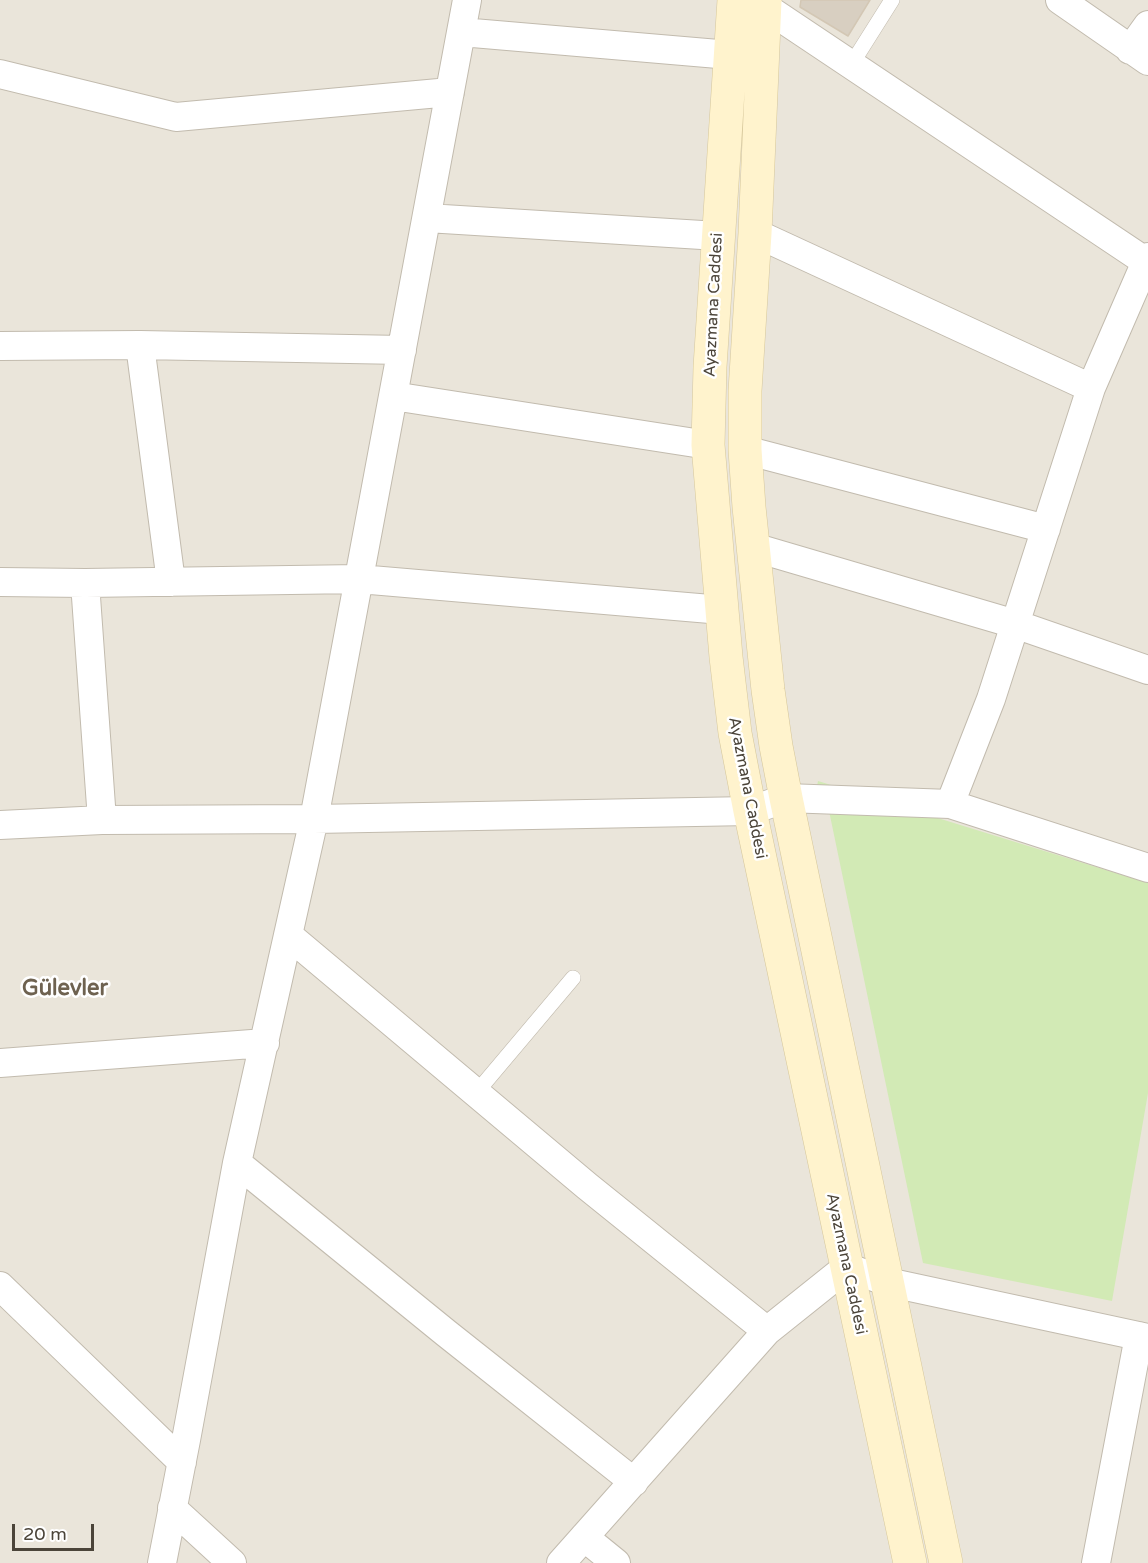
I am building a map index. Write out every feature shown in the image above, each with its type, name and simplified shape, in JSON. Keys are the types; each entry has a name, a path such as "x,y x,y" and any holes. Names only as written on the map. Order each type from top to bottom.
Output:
{"main road":[{"name":"Ayazmana Caddesi","path":"734,0 710,367 708,445 735,733 910,1563"},
{"path":"765,4 755,233 745,391 745,450 768,690 786,798 946,1563"}],"street":[{"path":"162,1563 237,1163 314,819 467,0"},
{"path":"1060,0 1139,56 1148,25"},
{"path":"765,4 851,65 1148,260 1091,388 991,699 950,804"},
{"path":"461,32 730,55"},
{"path":"0,74 176,117 450,92"},
{"path":"427,218 718,236"},
{"path":"755,233 1091,388"},
{"path":"0,346 140,345 402,350"},
{"path":"140,345 171,582"},
{"path":"393,396 708,445"},
{"path":"745,450 1046,529"},
{"path":"753,547 1015,624 1148,670"},
{"path":"0,582 359,579 722,610"},
{"path":"85,583 102,820"},
{"path":"0,825 102,820 750,812 786,798 950,804 1148,868"},
{"path":"288,935 587,1186 767,1331"},
{"path":"0,1063 265,1043"},
{"path":"237,1163 634,1482"},
{"path":"561,1563 767,1331 847,1267 887,1282 1143,1337 1096,1563"},
{"path":"0,1286 182,1462"},
{"path":"172,1508 232,1563"},
{"path":"584,1537 616,1563"}],"lane":[{"path":"851,65 892,0"},
{"path":"476,1093 573,978"}],"shaded area":[{"path":"0,0 1148,0 1148,1563 0,1563"}],"green space":[{"path":"818,781 1148,883 1148,1093 1112,1301 923,1263 828,806 816,791"}],"building":[{"path":"801,0 870,0 848,36 800,7"}],"district":[{"name":"Gülevler","path":"65,989"}]}
